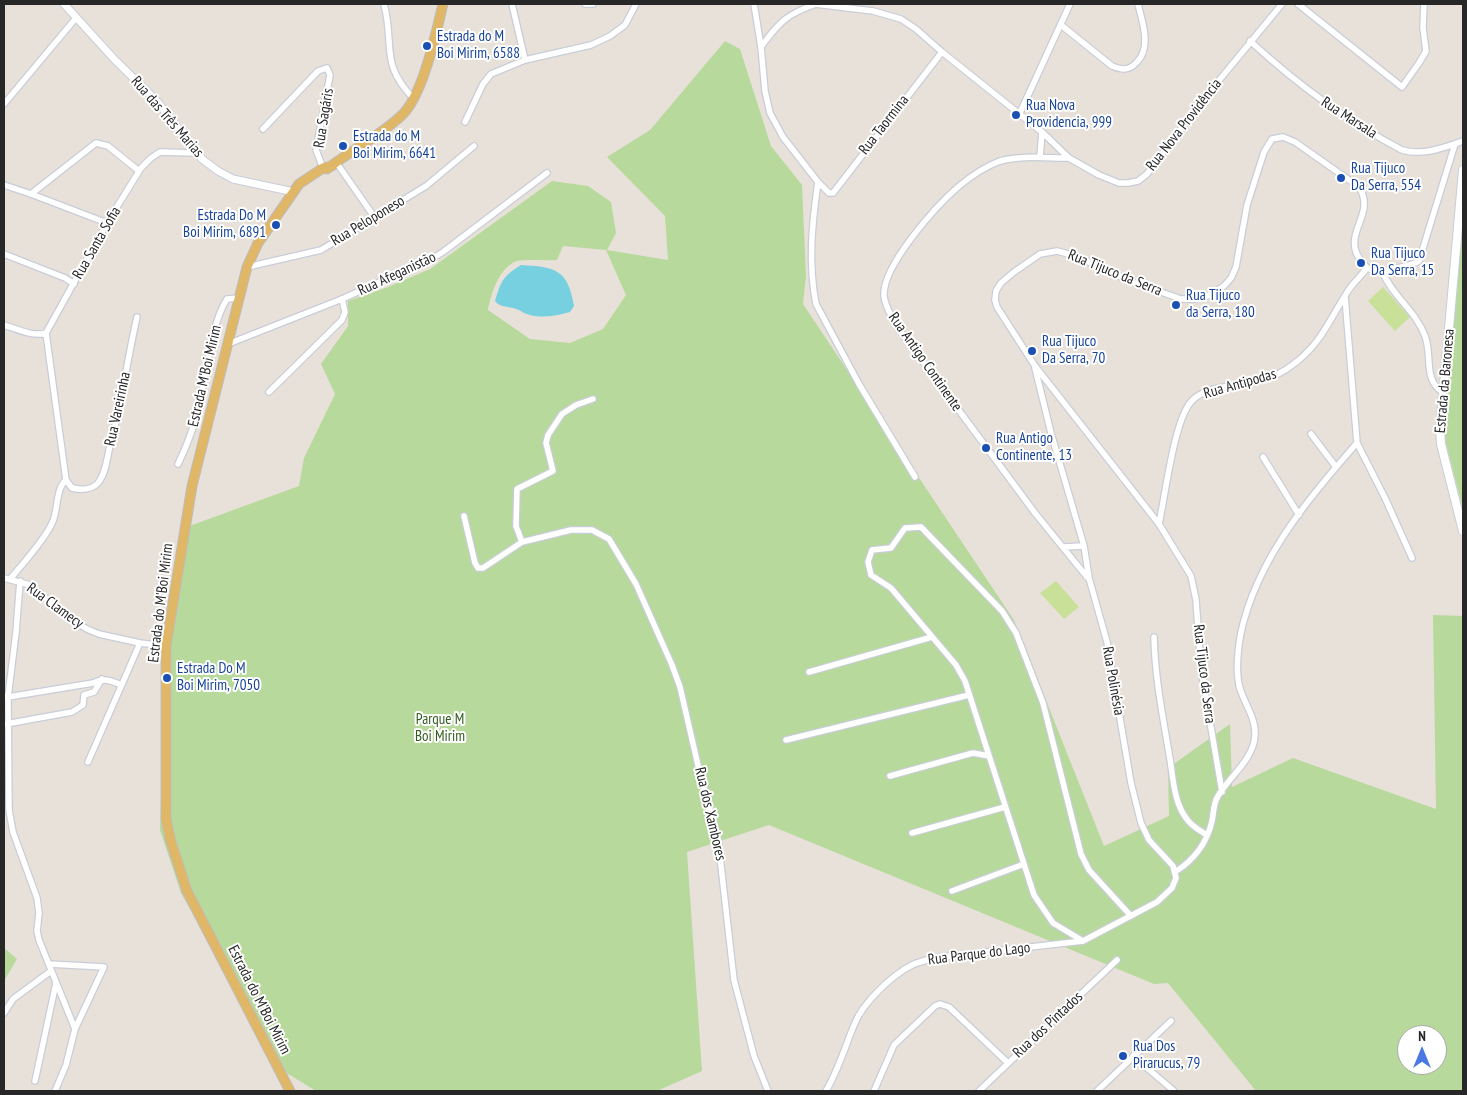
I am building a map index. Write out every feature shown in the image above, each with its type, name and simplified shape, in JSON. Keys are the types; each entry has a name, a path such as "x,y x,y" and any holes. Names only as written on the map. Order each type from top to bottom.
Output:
{"main road":[{"name":"Estrada do M'Boi Mirim","path":"290,1090 187,891 170,842 166,819 166,646 187,513 247,267 258,243 292,196 330,165 378,135 403,114 414,99 424,73 440,6"},
{"name":"Estrada da Baronesa","path":"1463,170 1440,430 1441,444 1463,531"}],"street":[{"name":"Rua das Três Marias","path":"64,4 156,100 196,153 212,167 232,178 292,196"},
{"path":"384,4 391,65 397,79 414,99"},
{"path":"512,4 525,60"},
{"path":"585,4 592,4"},
{"path":"465,122 483,84 491,74 525,60 591,45 610,36 625,25 636,4"},
{"path":"754,4 761,47 765,91 770,113 784,137 818,182 812,238 813,282 816,304 859,384 915,477"},
{"path":"761,47 790,14 816,4"},
{"name":"Rua Nova Providência","path":"816,4 873,11 896,17 916,29 1042,132 1069,158 1111,180 1128,184 1138,181 1147,174 1202,100 1282,4"},
{"path":"1019,115 1070,4"},
{"path":"1061,25 1112,66 1127,69 1141,58 1144,50 1143,26 1138,4"},
{"path":"1298,4 1402,87 1426,51 1423,28 1424,4"},
{"path":"4,104 76,18"},
{"name":"Rua Marsala","path":"1250,41 1307,91 1333,110 1402,150 1412,153 1422,152 1463,141"},
{"name":"Rua Taormina","path":"818,182 829,193 833,192 942,52"},
{"name":"Rua Sagáris","path":"263,129 318,71 328,68 330,75 316,150 330,165"},
{"path":"1040,158 1042,132"},
{"name":"Rua Tijuco da Serra","path":"1222,792 1201,670 1194,588 1190,576 1159,524 1034,366 997,307 995,300 996,291 1001,283 1014,272 1040,254 1057,251 1076,256 1132,282 1181,299 1196,299 1210,295 1224,286 1231,278 1236,267 1247,206 1264,152 1272,139 1283,137 1290,139 1359,187 1365,205 1355,242 1356,251 1367,268"},
{"path":"31,194 96,144 108,146 139,171"},
{"path":"1367,268 1382,271 1414,264 1420,259 1455,144"},
{"name":"Rua Peloponeso","path":"247,267 321,250 426,186 474,146"},
{"name":"Rua Santa Sofia","path":"46,333 107,223 139,171 151,158 160,152 196,153"},
{"name":"Rua Antigo Continente","path":"1069,158 1002,161 974,174 956,189 913,235 889,274 884,296 896,324 979,438 1088,578"},
{"path":"330,165 375,218"},
{"name":"Rua Afeganistão","path":"228,344 342,300 443,252 547,173"},
{"path":"4,185 107,223"},
{"path":"4,254 65,278 74,284"},
{"name":"Rua Antipodas","path":"1159,524 1177,436 1184,413 1190,402 1207,390 1257,381 1275,376 1289,368 1316,344 1345,297 1367,268"},
{"path":"1382,271 1392,289 1414,314 1419,323 1428,343 1432,382 1436,388 1444,393"},
{"path":"1345,297 1357,443 1386,498 1412,558"},
{"name":"Estrada M'Boi Mirim","path":"178,464 193,428 220,314 227,299 239,298"},
{"path":"269,392 342,320 345,312 342,300"},
{"name":"Rua Vareirinha","path":"66,480 72,488 83,489 94,487 100,480 119,412 137,317"},
{"path":"4,325 30,333 46,333 66,480 61,487 56,514 51,527 7,578"},
{"name":"Rua Polinésia","path":"1034,366 1051,433 1084,546 1088,578 1107,642 1131,784 1141,823 1149,840 1173,866 1175,872"},
{"path":"522,542 516,526 517,489 553,471 546,443 548,435 562,414 576,405 593,399"},
{"path":"1311,434 1336,466"},
{"path":"1131,916 1089,870 1081,854 1044,703 1016,633 1002,611 921,527 905,528 891,548 872,550 868,562 871,575 891,588 956,665 969,695 1034,895 1053,923 1083,941 1131,916 1157,902 1172,888 1176,878 1175,872 1193,858 1207,835 1212,821 1213,809 1222,792 1253,747 1255,734 1253,720 1239,686 1237,671 1245,618 1261,576 1282,539 1299,515 1336,466 1357,443"},
{"path":"1262,457 1299,515"},
{"name":"Rua dos Xambores","path":"464,516 475,564 478,568 483,568 522,542 571,530 592,530 609,539 630,574 672,665 680,687 700,774 718,839 734,980 754,1056 768,1091"},
{"path":"1062,547 1084,546"},
{"name":"Rua Clamecy","path":"7,578 30,585 86,629 99,634 140,643 166,646"},
{"path":"20,581 16,632 6,696 6,803 13,832 37,898 39,913 37,931 39,940 75,1029"},
{"path":"809,672 932,637"},
{"path":"1154,637 1154,663 1176,792 1186,818 1195,828 1207,835"},
{"path":"88,762 140,643"},
{"path":"6,696 93,683 102,679 111,680 121,685"},
{"path":"6,724 72,712 83,705 84,695 94,692 102,679"},
{"path":"786,740 969,695"},
{"path":"890,776 972,753 989,756"},
{"path":"912,833 1005,807"},
{"path":"952,891 1024,864"},
{"name":"Rua Parque do Lago","path":"826,1091 840,1062 854,1023 862,1010 898,973 934,958 1083,941"},
{"name":"Rua dos Pintados","path":"979,1091 1117,960"},
{"path":"4,1013 13,999 50,968 104,968 75,1029 66,1065 55,1091"},
{"path":"35,1081 56,983"},
{"path":"874,1091 894,1045 940,1004 949,1007 1008,1063"},
{"path":"1096,1091 1171,1021"},
{"path":"1133,1056 1174,1091"}],"green space":[{"name":"Parque M Boi Mirim","path":"725,41 740,49 771,146 802,185 806,276 803,304 1014,620 1104,846 1169,816 1168,768 1230,724 1232,787 1293,758 1436,809 1433,615 1463,616 1463,1091 1256,1091 1168,983 1154,984 769,825 687,852 702,1071 657,1091 316,1091 280,1069 181,893 160,830 166,646 184,528 299,486 304,458 335,394 321,364 348,326 348,301 430,269 552,181 588,186 611,202 616,233 607,250 668,260 665,216 607,157 650,130","holes":["563,246 606,250 626,295 603,329 570,343 530,339 488,310 497,282 505,269 511,264 521,260 557,260"]},
{"path":"1463,192 1463,509 1442,428"},
{"path":"1383,287 1410,317 1395,331 1368,301"},
{"path":"1056,581 1079,607 1064,619 1040,593"},
{"path":"4,948 17,959 4,981"}],"water":[{"path":"521,265 551,269 564,277 574,306 570,312 554,316 532,316 497,303 495,301 504,280 510,272"}],"place":[{"name":"Estrada do M Boi Mirim, 6588","path":"427,46"},
{"name":"Rua Nova Providencia, 999","path":"1016,115"},
{"name":"Estrada do M Boi Mirim, 6641","path":"343,146"},
{"name":"Rua Tijuco Da Serra, 554","path":"1341,178"},
{"name":"Estrada Do M Boi Mirim, 6891","path":"276,225"},
{"name":"Rua Tijuco Da Serra, 15","path":"1361,263"},
{"name":"Rua Tijuco da Serra, 180","path":"1176,305"},
{"name":"Rua Tijuco Da Serra, 70","path":"1032,351"},
{"name":"Rua Antigo Continente, 13","path":"986,448"},
{"name":"Estrada Do M Boi Mirim, 7050","path":"167,678"},
{"name":"Rua Dos Pirarucus, 79","path":"1123,1056"}]}
